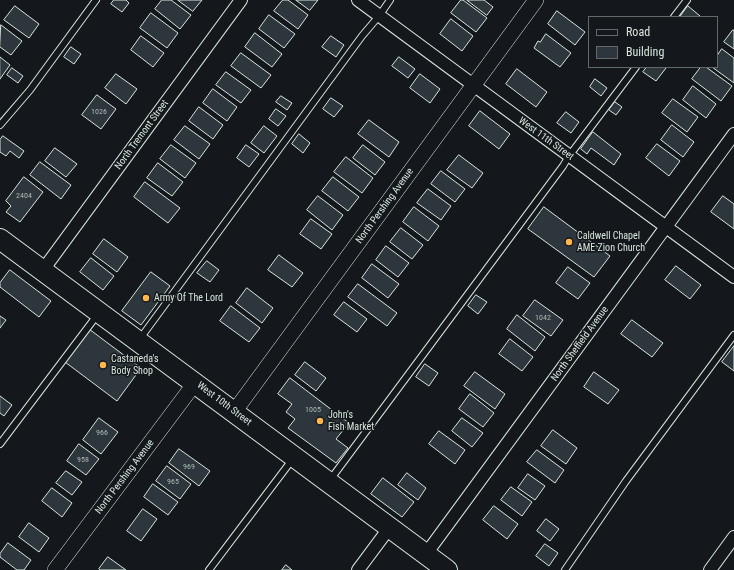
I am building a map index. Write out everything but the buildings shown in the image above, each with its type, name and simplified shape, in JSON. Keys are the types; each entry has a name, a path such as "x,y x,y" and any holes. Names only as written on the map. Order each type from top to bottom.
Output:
{"main road":[{"name":"West 10th Street","path":"0,240 43,270 447,570"}],"street":[{"name":"North Tremont Street","path":"43,270 241,0"},
{"name":"West 11th Street","path":"358,0 734,277"},
{"name":"North Pershing Avenue","path":"234,412 536,0"},
{"name":"North Sheffield Avenue","path":"426,554 734,134"},
{"name":"North Pershing Avenue","path":"56,570 195,383"},
{"path":"358,570 390,527"},
{"path":"710,570 734,537"}],"lane":[{"path":"1,122 30,90 96,0"},
{"path":"138,341 390,0"},
{"path":"675,16 687,0"},
{"path":"329,482 635,68"},
{"path":"0,444 99,312"},
{"path":"565,570 626,481 734,335"},
{"path":"209,570 294,457"}],"place":[{"name":"Caldwell Chapel AME Zion Church","path":"569,242"},
{"name":"Army Of The Lord","path":"146,298"},
{"name":"Castaneda's Body Shop","path":"103,365"},
{"name":"John's Fish Market","path":"320,421"}]}
